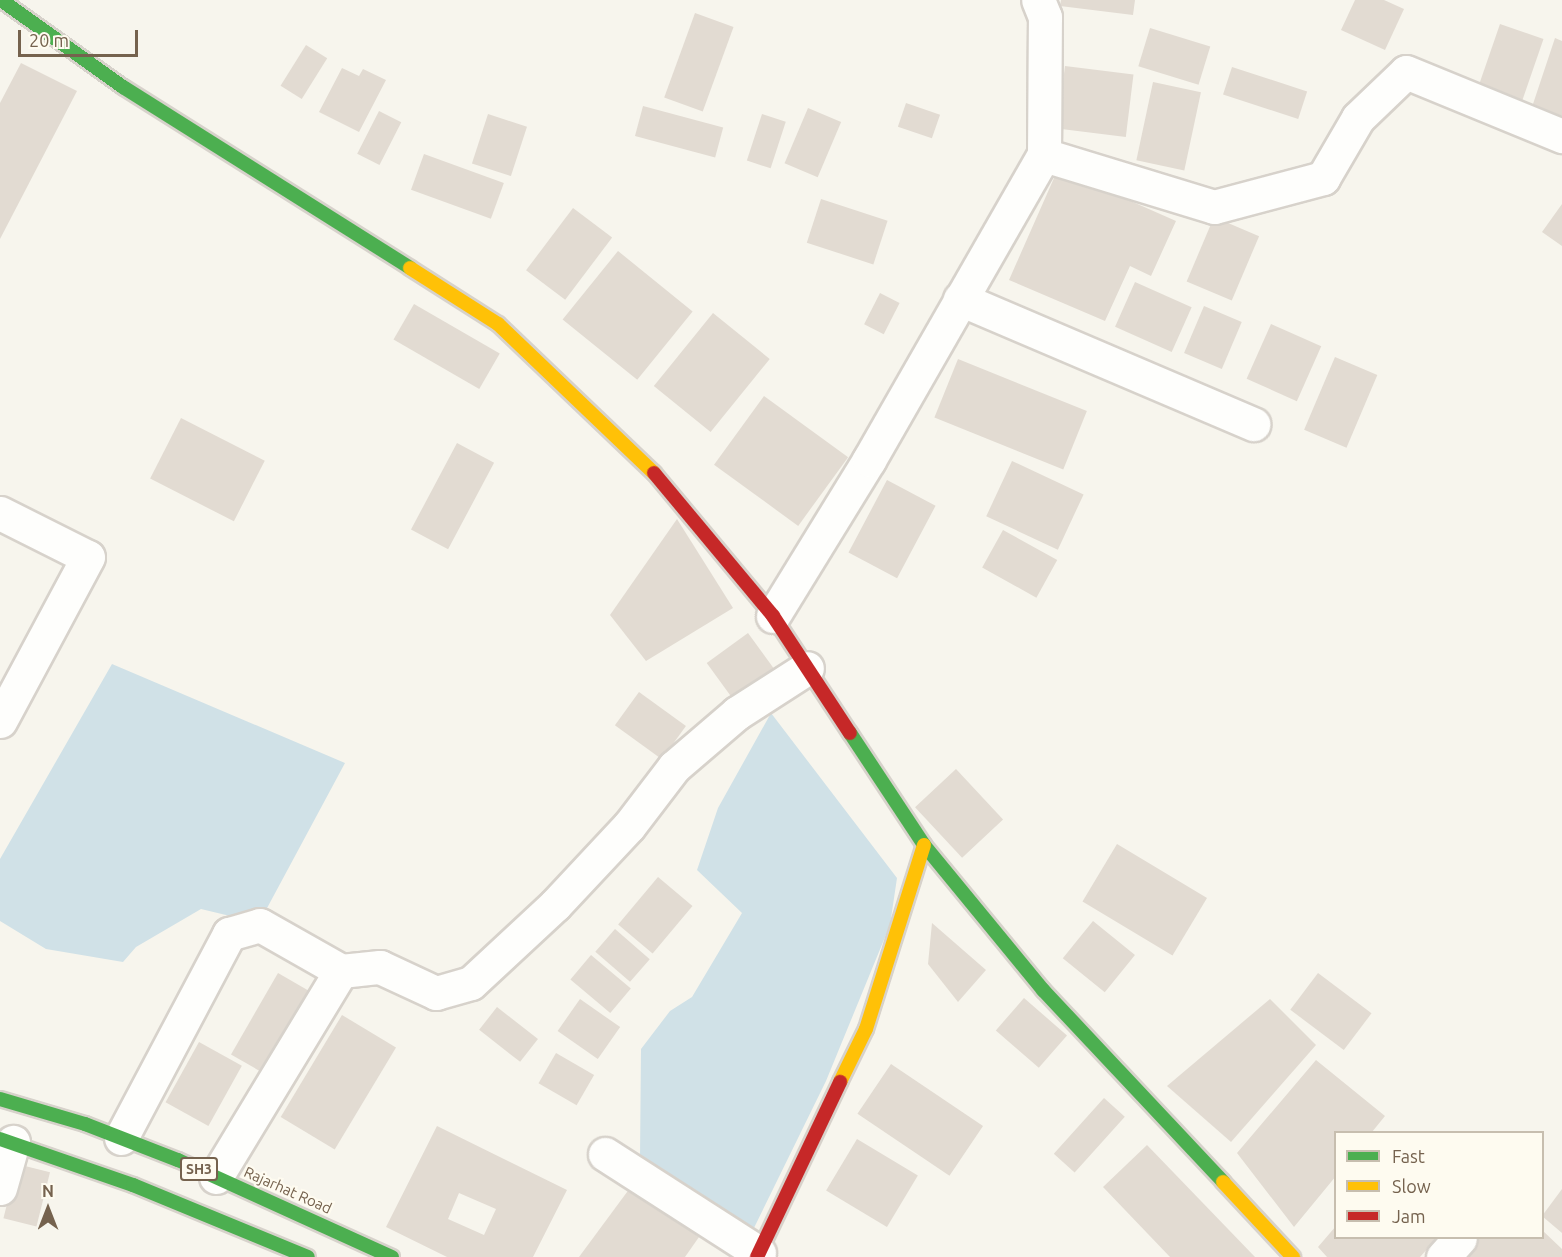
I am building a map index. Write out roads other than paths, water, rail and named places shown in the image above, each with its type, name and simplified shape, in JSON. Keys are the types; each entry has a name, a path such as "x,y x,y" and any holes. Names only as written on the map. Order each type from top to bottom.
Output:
{"street":[{"path":"1,0 123,87 498,324 658,477 773,616 924,845 1044,990 1293,1257"},
{"path":"773,616 1044,154 1045,17 1038,0"},
{"path":"1044,154 1214,207 1323,178 1358,118 1406,72 1562,136"},
{"path":"960,299 1253,424"},
{"path":"0,513 88,557 3,706"},
{"path":"121,1138 229,934 260,925 341,971 380,967 436,993 471,983 577,882 629,826 674,767 737,713 807,668"},
{"path":"605,1155 758,1255 866,1029 924,845"},
{"path":"216,1177 341,971"},
{"name":"Rajarhat Road","path":"0,1099 121,1138 216,1177 392,1257"},
{"path":"0,1188 7,1140"},
{"name":"SH3","path":"7,1140 252,1230 308,1257"},
{"path":"1443,1257 1459,1239"}]}
